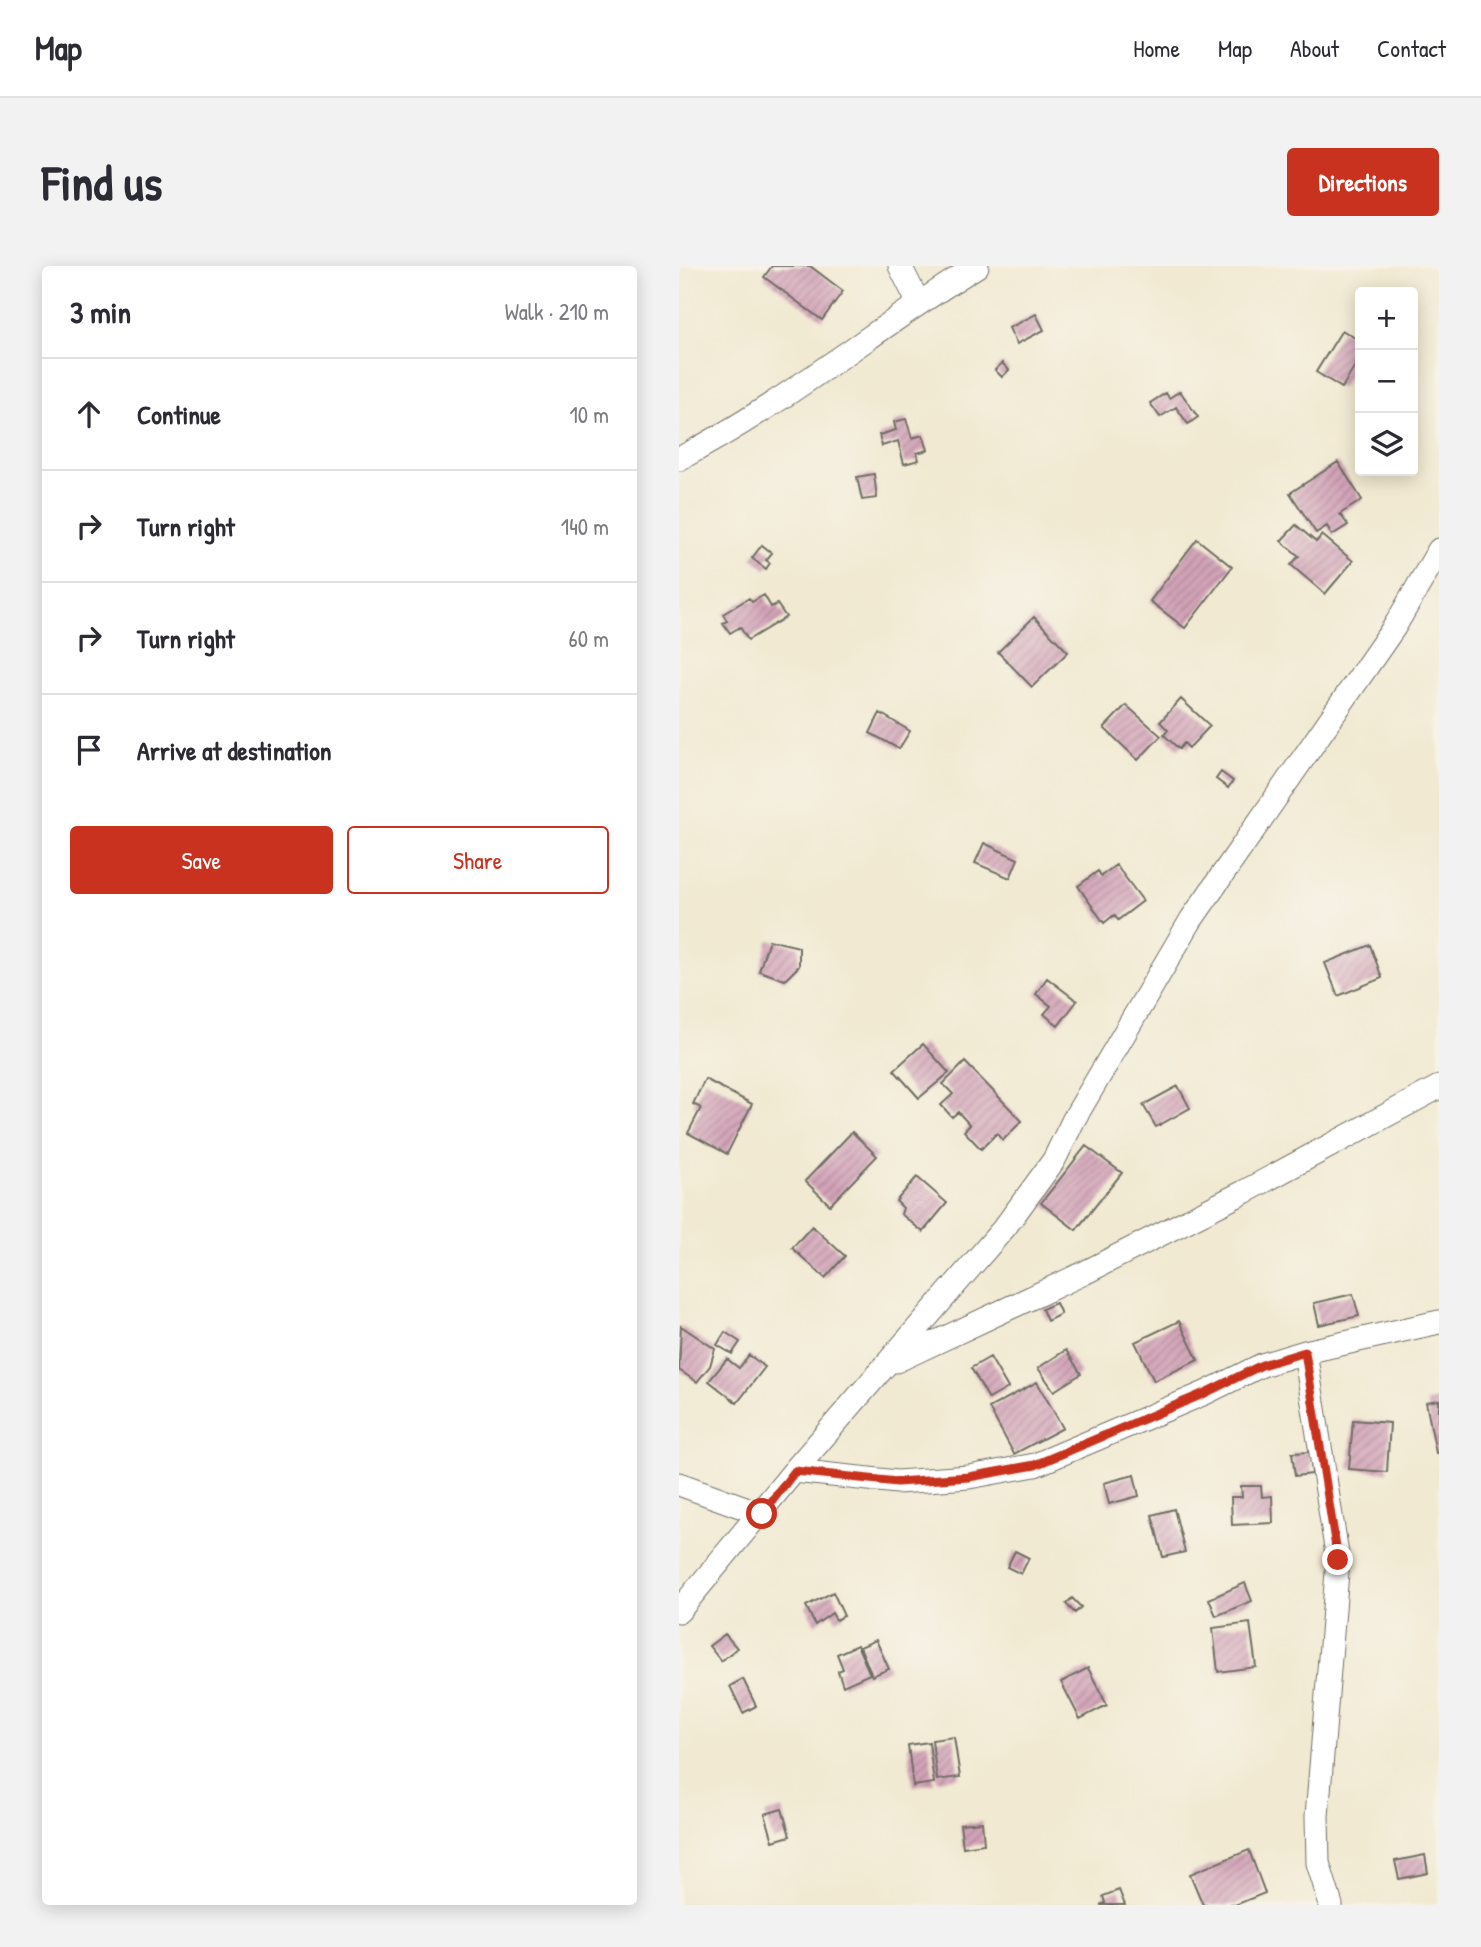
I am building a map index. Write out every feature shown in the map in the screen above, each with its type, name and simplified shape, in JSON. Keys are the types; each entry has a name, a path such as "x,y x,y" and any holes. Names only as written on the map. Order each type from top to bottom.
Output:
{"street":[{"path":"900,266 918,302"},
{"path":"679,459 774,405 918,302 978,266"},
{"path":"679,1611 795,1471 890,1364 1005,1227 1053,1160 1074,1119 1191,920 1395,626 1439,550"},
{"path":"890,1364 1084,1273 1439,1087"},
{"path":"795,1471 897,1482 969,1477 1035,1465 1205,1393 1262,1365 1305,1352 1439,1322"},
{"path":"1305,1352 1338,1560 1317,1816 1318,1863 1331,1905"},
{"path":"679,1484 762,1514"}],"building":[{"path":"772,266 810,266 843,291 822,320 764,277"},
{"path":"1036,314 1044,330 1017,344 1009,328"},
{"path":"1342,330 1355,338 1355,366 1342,388 1316,372"},
{"path":"1002,363 1009,370 1002,377 995,370"},
{"path":"1180,391 1198,417 1188,424 1176,407 1160,417 1150,403 1166,393 1169,398"},
{"path":"906,419 912,438 923,435 928,450 917,453 919,460 904,464 898,441 882,446 879,435 896,430 894,422"},
{"path":"1338,462 1362,500 1340,514 1348,525 1332,535 1327,526 1316,533 1290,493"},
{"path":"874,474 877,498 862,500 857,477"},
{"path":"1296,525 1316,542 1322,535 1353,561 1325,594 1291,565 1299,556 1281,541"},
{"path":"1197,539 1232,567 1185,628 1150,601"},
{"path":"762,545 772,553 766,560 770,563 766,569 752,558"},
{"path":"764,595 771,607 777,604 786,617 748,640 740,627 730,633 723,623 727,621 723,614 749,598 752,602"},
{"path":"1034,617 1068,652 1032,687 998,652"},
{"path":"1181,699 1210,726 1189,748 1184,743 1179,749 1164,735 1168,730 1160,722"},
{"path":"1126,705 1161,736 1138,760 1104,728"},
{"path":"880,713 910,731 899,749 870,733"},
{"path":"1221,772 1233,781 1228,788 1216,779"},
{"path":"984,843 1018,859 1010,878 975,863"},
{"path":"1116,865 1143,901 1118,920 1114,915 1104,923 1078,886 1098,871 1101,876"},
{"path":"769,940 799,947 799,966 785,980 759,971"},
{"path":"1370,945 1382,978 1338,996 1325,963"},
{"path":"1047,978 1077,1001 1058,1026 1044,1014 1051,1006 1036,994"},
{"path":"923,1044 949,1073 919,1098 894,1070"},
{"path":"965,1062 1022,1121 1003,1140 997,1133 981,1149 964,1131 970,1125 958,1112 952,1117 941,1105 953,1094 943,1084"},
{"path":"705,1079 752,1104 727,1154 688,1133 701,1108 693,1104"},
{"path":"1178,1086 1190,1108 1156,1127 1143,1105"},
{"path":"852,1132 877,1156 830,1205 805,1181"},
{"path":"1086,1146 1122,1173 1076,1230 1041,1203"},
{"path":"917,1177 947,1203 923,1232 901,1214 903,1208 896,1201"},
{"path":"812,1226 845,1256 825,1278 792,1248"},
{"path":"1353,1294 1359,1316 1319,1325 1314,1303"},
{"path":"1056,1303 1061,1314 1047,1321 1042,1309"},
{"path":"1179,1321 1198,1360 1154,1381 1135,1342"},
{"path":"681,1326 715,1349 710,1366 697,1382 679,1370"},
{"path":"725,1332 740,1342 732,1354 717,1345"},
{"path":"1066,1350 1081,1374 1054,1391 1038,1368"},
{"path":"749,1355 765,1367 737,1403 709,1381 727,1359 739,1368"},
{"path":"990,1357 1008,1388 989,1399 971,1368"},
{"path":"1037,1382 1063,1428 1014,1454 989,1408"},
{"path":"1439,1400 1439,1453 1436,1453 1426,1402"},
{"path":"1353,1420 1390,1423 1387,1472 1349,1469"},
{"path":"1310,1452 1312,1474 1295,1476 1292,1453"},
{"path":"1134,1475 1139,1496 1109,1504 1104,1483"},
{"path":"1241,1486 1261,1486 1262,1497 1272,1496 1273,1523 1232,1525 1231,1497 1242,1497"},
{"path":"1174,1509 1185,1552 1163,1557 1152,1515"},
{"path":"1015,1551 1029,1558 1021,1574 1007,1567"},
{"path":"1245,1583 1252,1601 1216,1616 1209,1599"},
{"path":"833,1592 844,1616 836,1620 832,1613 815,1625 806,1606"},
{"path":"1072,1598 1081,1607 1075,1613 1066,1604"},
{"path":"1250,1623 1256,1667 1218,1672 1213,1628"},
{"path":"725,1634 737,1648 721,1661 709,1646"},
{"path":"876,1640 889,1669 872,1676 860,1647"},
{"path":"857,1645 870,1674 843,1686 838,1671 843,1669 837,1654"},
{"path":"1088,1668 1107,1705 1080,1719 1061,1682"},
{"path":"743,1679 756,1706 743,1713 730,1686"},
{"path":"954,1737 960,1777 937,1780 932,1740"},
{"path":"929,1742 934,1783 913,1786 908,1745"},
{"path":"782,1809 790,1836 773,1841 765,1814"},
{"path":"982,1822 984,1844 963,1847 960,1824"},
{"path":"1249,1850 1265,1893 1235,1905 1203,1905 1190,1874"},
{"path":"1425,1855 1428,1873 1399,1879 1395,1861"},
{"path":"1119,1890 1125,1905 1100,1905 1105,1903 1103,1896"}],"route":[{"path":"762,1514 795,1471 897,1482 969,1477 1035,1465 1205,1393 1262,1365 1305,1352 1338,1560"}]}
